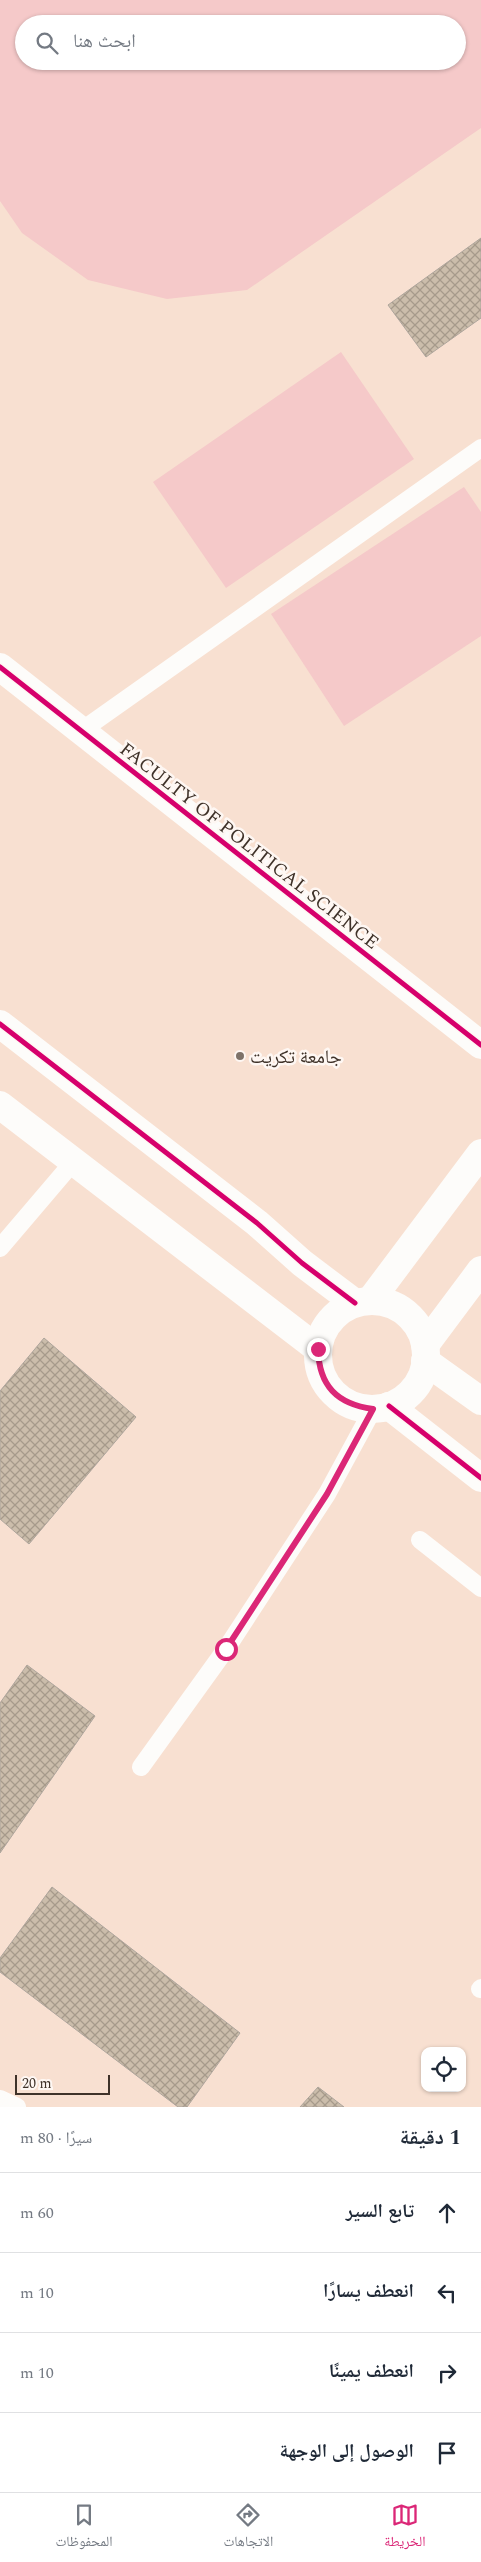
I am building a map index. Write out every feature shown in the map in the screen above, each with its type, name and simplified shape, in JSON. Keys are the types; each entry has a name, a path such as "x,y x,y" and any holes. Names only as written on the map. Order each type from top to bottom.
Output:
{"street":[{"name":"FACULTY OF POLITICAL SCIENCE","path":"0,668 481,1045"},
{"path":"0,1024 257,1223 302,1263 362,1302"},
{"path":"0,1104 318,1349"},
{"path":"362,1302 481,1153"},
{"path":"425,1353 481,1270"},
{"path":"362,1302 385,1302 399,1308 411,1318 420,1331 425,1353 421,1376 414,1389 402,1399 381,1407 351,1404 332,1392 318,1364 318,1349 322,1334 330,1321 341,1310 362,1302"},
{"path":"425,1353 481,1401"},
{"path":"381,1407 481,1478"}],"lane":[{"path":"81,731 481,448"},
{"path":"0,1248 74,1161"},
{"path":"141,1767 226,1649 381,1407"},
{"path":"420,1540 481,1588"},
{"path":"0,2098 17,2107"}],"shaded area":[{"name":"جامعة تكريت","path":"0,0 481,0 481,2107 0,2107"},
{"path":"0,0 481,0 481,128 247,290 167,299 88,280 22,233 0,201"},
{"path":"341,352 414,459 226,588 153,482"},
{"path":"464,487 481,512 481,636 344,726 271,614"}],"building":[{"path":"481,238 481,318 426,357 388,305"},
{"path":"44,1338 136,1417 29,1544 0,1519 0,1391"},
{"path":"27,1665 95,1716 0,1853 0,1703"},
{"path":"52,1887 240,2033 187,2107 178,2107 0,1972 0,1958"},
{"path":"318,2087 344,2107 300,2107"}],"cycle path":[{"path":"0,667 481,1045"},
{"path":"0,1024 257,1223 302,1263 355,1303"},
{"path":"389,1406 481,1478"}],"place":[{"name":"جامعة تكريت","path":"240,1056"}],"route":[{"path":"226,1649 327,1494 373,1409 358,1407 344,1401 332,1392 318,1364 318,1349"}]}
